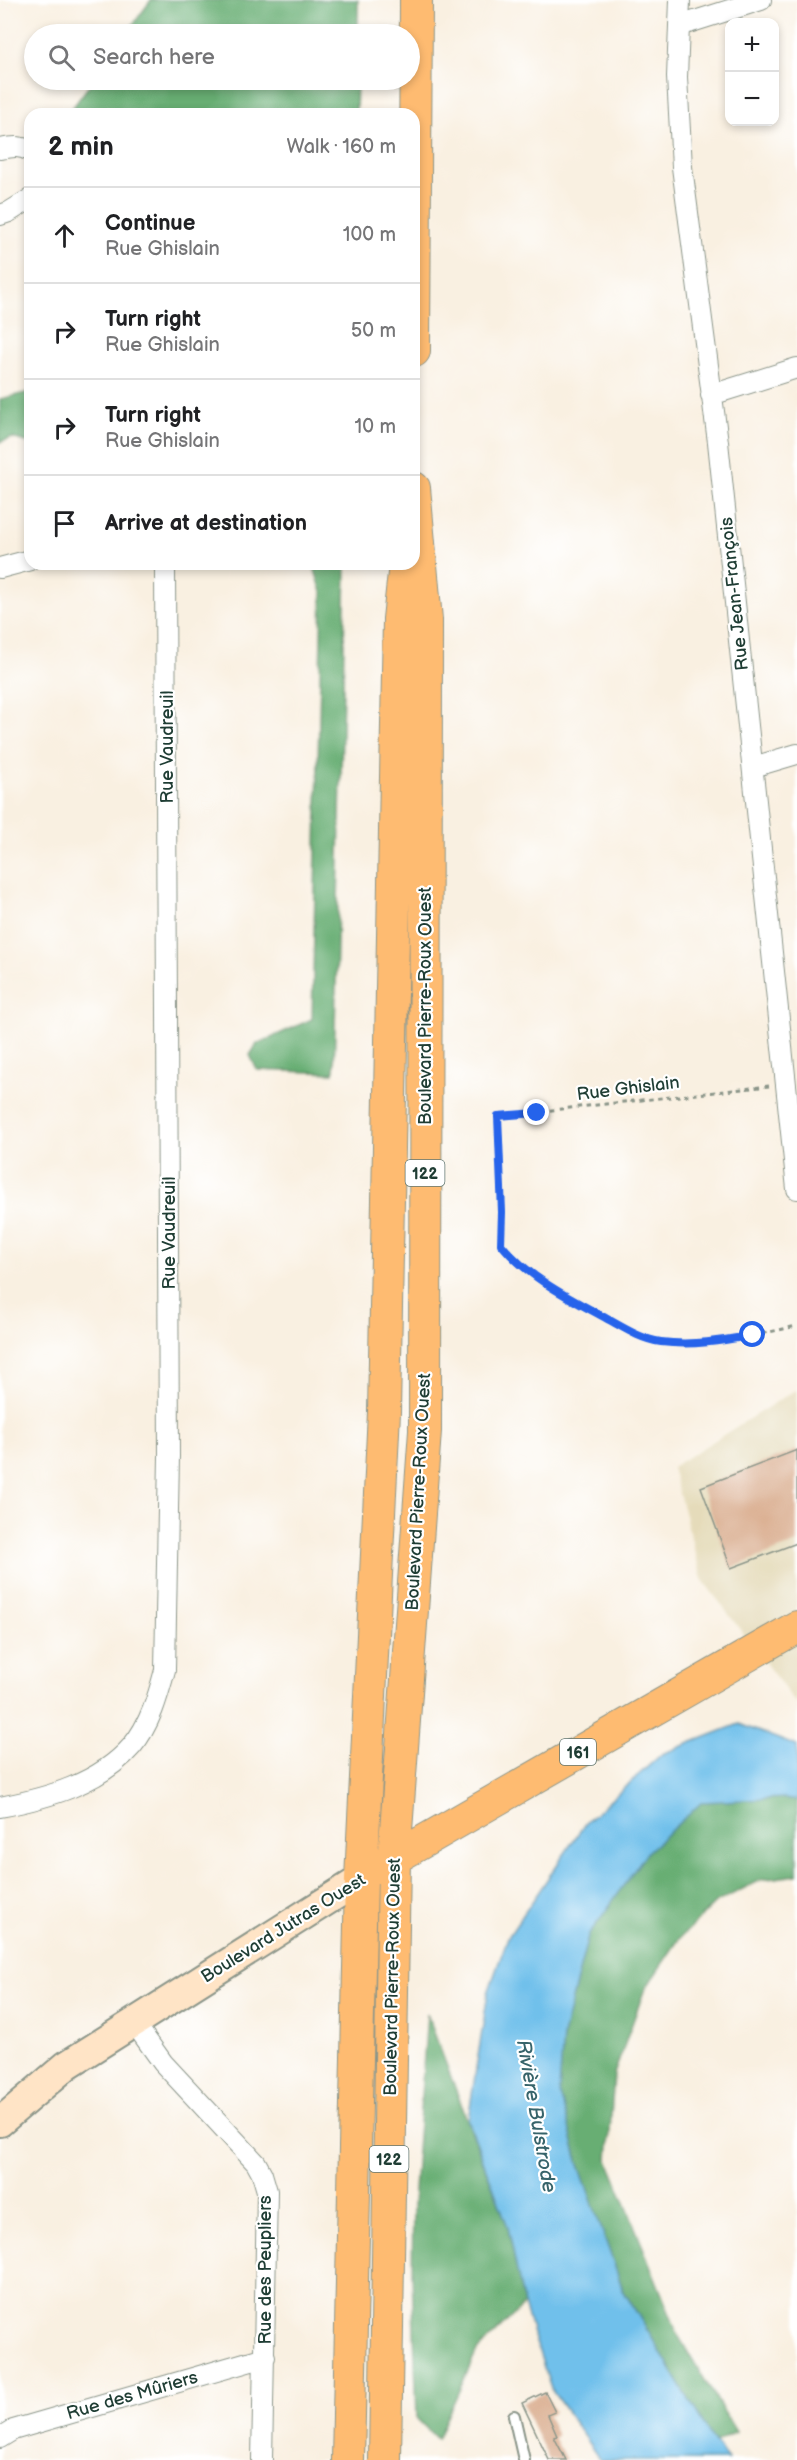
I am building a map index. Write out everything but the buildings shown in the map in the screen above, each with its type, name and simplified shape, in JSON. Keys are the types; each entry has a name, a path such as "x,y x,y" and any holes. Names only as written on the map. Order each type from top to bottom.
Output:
{"main road":[{"path":"416,0 416,24"},
{"path":"415,90 415,108"},
{"name":"Boulevard Pierre-Roux Ouest","path":"385,2460 394,1858 425,1431 426,620 420,554"},
{"name":"Boulevard Pierre-Roux Ouest","path":"348,2460 361,1879 384,1412 399,619 404,570"},
{"name":"Boulevard Jutras Ouest","path":"0,2122 67,2064 394,1858 797,1627"}],"street":[{"name":"Rue Jean-François","path":"680,0 677,77 682,167 711,395 753,767 797,1189"},
{"path":"679,26 761,0"},
{"path":"0,149 24,148"},
{"path":"0,215 24,203"},
{"path":"711,395 797,368"},
{"path":"0,568 24,562"},
{"name":"Rue Vaudreuil","path":"0,1807 61,1793 102,1772 132,1745 156,1703 165,1670 169,1456 165,570"},
{"path":"753,767 797,754"},
{"name":"Rue des Peupliers","path":"133,2021 163,2063 256,2163 267,2191 262,2460"},
{"name":"Rue des Mûriers","path":"0,2438 13,2430 265,2357"}],"lane":[{"path":"514,2416 524,2460"}],"path":[{"name":"Rue Ghislain","path":"786,1084 498,1116 501,1244 523,1267 548,1286 644,1339 690,1344 797,1326"}],"shaded area":[{"path":"797,1389 797,1705 702,1579 672,1467"}],"green space":[{"path":"151,0 358,0 358,24 133,24"},
{"path":"86,90 357,90 356,108 72,108"},
{"path":"24,393 24,441 12,438 0,442 0,399"},
{"path":"315,570 346,570 334,1073 257,1070 250,1055 257,1044 312,1019 322,592"},
{"path":"784,1798 797,1800 797,1875 760,1880 715,1903 679,1939 644,1991 614,2074 608,2160 679,2337 736,2432 715,2443 623,2290 579,2165 559,2091 563,2035 588,1936 647,1852 702,1802"},
{"path":"427,2014 508,2227 524,2305 477,2351 437,2439 417,2419 412,2275 413,2204"}],"water":[{"name":"Rivière Bulstrode","path":"739,1724 797,1746 797,1800 784,1798 702,1802 647,1852 588,1936 563,2035 559,2091 579,2165 623,2290 715,2443 728,2460 600,2460 551,2389 524,2305 508,2227 468,2120 488,1993 508,1937 586,1822 662,1754"}],"route":[{"path":"537,1113 498,1116 501,1244 508,1252 531,1274 548,1286 644,1339 690,1344 753,1335"}]}
